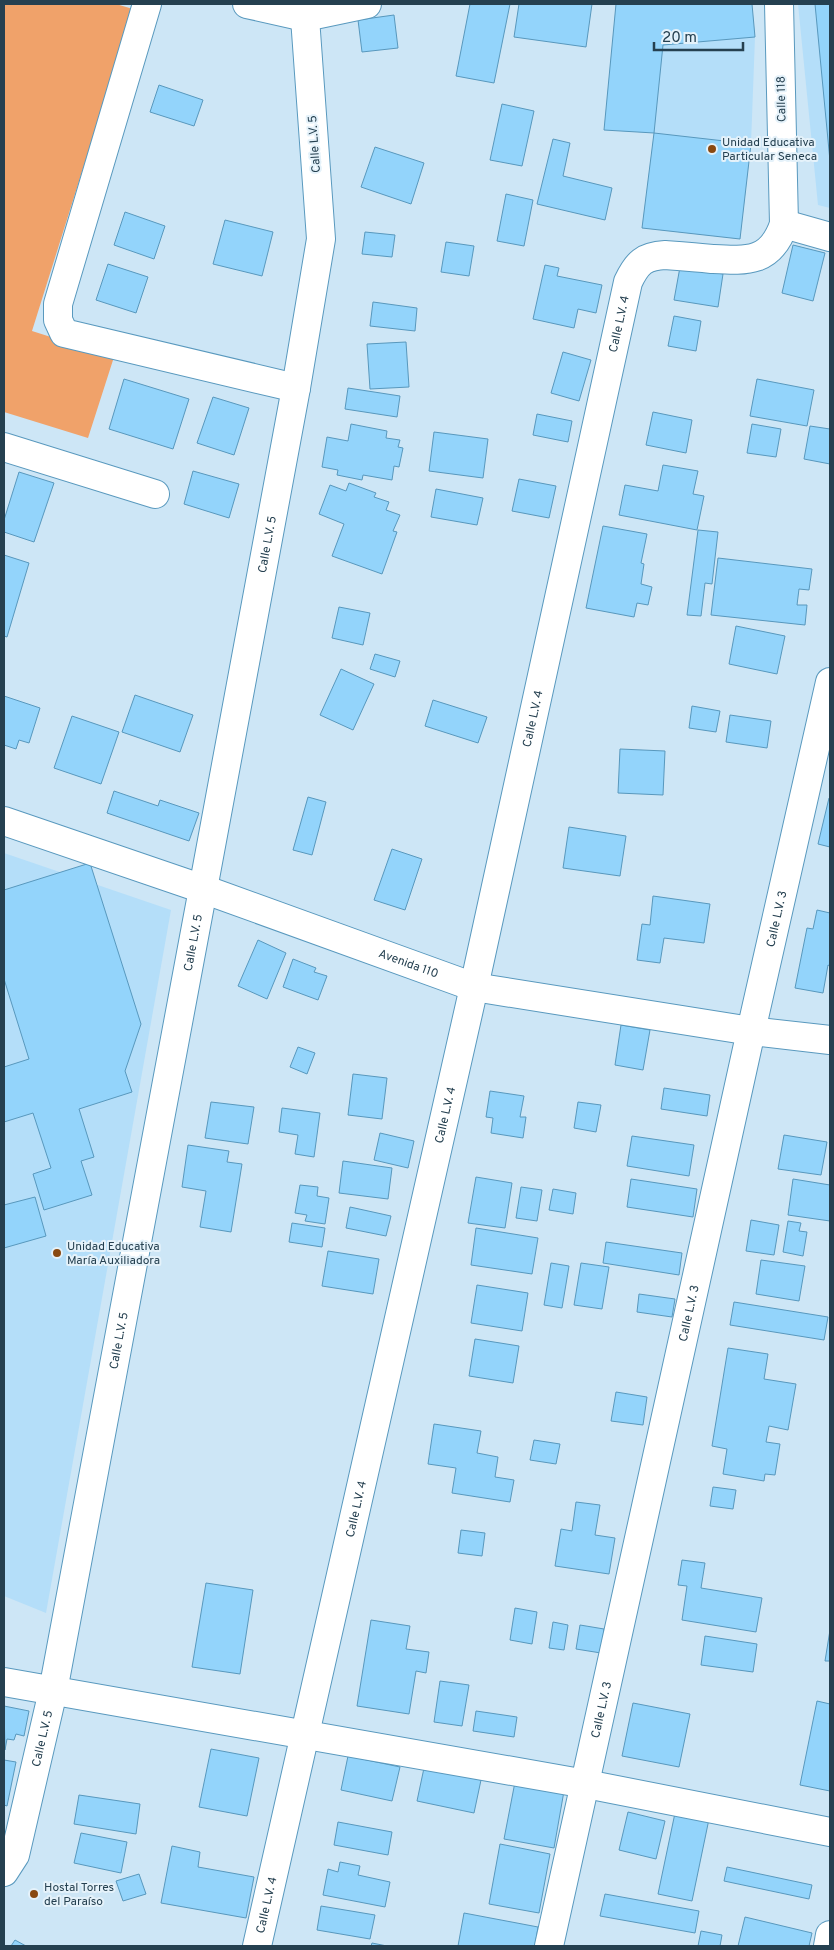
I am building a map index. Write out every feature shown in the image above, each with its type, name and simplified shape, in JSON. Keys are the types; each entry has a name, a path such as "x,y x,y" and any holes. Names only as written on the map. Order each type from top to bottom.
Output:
{"street":[{"path":"148,4 58,304 58,320 64,333 296,388"},
{"path":"247,4 305,10 368,4"},
{"name":"Calle 118","path":"779,4 784,224"},
{"name":"Calle L.V. 5","path":"4,1872 15,1855 54,1691 296,388 321,239 305,10"},
{"path":"784,224 830,237"},
{"name":"Calle L.V. 4","path":"257,1946 474,987 628,282 633,271 642,261 653,256 665,255 742,261 756,257 768,251 779,238 784,224"},
{"path":"4,447 155,494"},
{"name":"Calle L.V. 3","path":"549,1946 830,682"},
{"name":"Avenida 110","path":"4,821 203,889 474,987 751,1031 830,1040"},
{"path":"4,1682 586,1784 830,1832"},
{"path":"828,1946 830,1935"}],"shaded area":[{"path":"4,4 116,4 133,9 32,331 114,357 88,438 4,412"},
{"path":"616,4 752,4 755,37 751,144 740,239 642,228 654,133 604,130"},
{"path":"798,4 830,4 830,208 818,205"},
{"name":"Unidad Educativa María Auxiliadora","path":"4,853 171,910 46,1613 4,1596"}],"building":[{"path":"470,4 510,4 494,83 456,76"},
{"path":"519,4 592,4 586,47 514,37"},
{"path":"616,4 752,4 755,37 663,45 654,133 604,130"},
{"path":"815,4 830,4 830,161"},
{"path":"394,15 398,48 362,52 358,20"},
{"path":"159,85 203,100 194,126 150,112"},
{"path":"502,104 534,111 522,166 490,160"},
{"path":"654,133 751,144 740,239 642,228"},
{"path":"553,139 570,143 563,176 612,188 605,220 537,204"},
{"path":"375,147 424,163 411,204 361,187"},
{"path":"506,194 533,200 524,246 497,241"},
{"path":"125,212 165,226 154,259 114,245"},
{"path":"225,220 273,232 262,276 213,264"},
{"path":"365,232 395,235 392,257 362,254"},
{"path":"446,242 474,246 469,276 441,272"},
{"path":"793,245 825,253 813,301 782,293"},
{"path":"108,264 148,277 136,313 96,300"},
{"path":"545,265 559,268 557,276 602,285 596,313 578,309 574,328 533,319"},
{"path":"680,267 723,274 718,307 674,300"},
{"path":"373,302 417,308 415,331 370,326"},
{"path":"674,316 701,321 696,351 668,346"},
{"path":"406,342 409,387 370,389 367,344"},
{"path":"563,352 591,360 579,401 551,393"},
{"path":"124,379 189,399 173,449 109,429"},
{"path":"757,379 814,390 807,426 750,416"},
{"path":"348,388 400,396 397,417 345,409"},
{"path":"213,397 249,408 234,455 197,443"},
{"path":"653,412 692,420 686,453 646,445"},
{"path":"537,414 572,421 568,442 533,435"},
{"path":"351,424 387,431 386,438 400,440 398,447 403,448 399,467 394,466 392,480 363,475 362,480 337,475 338,470 322,467 327,437 348,441"},
{"path":"752,424 781,429 776,457 747,453"},
{"path":"810,426 830,429 830,464 804,459"},
{"path":"434,432 488,439 483,478 429,471"},
{"path":"663,465 698,471 693,494 704,496 697,530 619,515 625,485 658,491"},
{"path":"193,471 239,484 229,518 184,504"},
{"path":"19,472 54,483 34,542 4,532 4,520"},
{"path":"519,479 556,486 549,518 512,511"},
{"path":"349,483 376,493 374,497 389,502 386,510 400,515 393,531 397,532 382,574 332,556 344,524 319,514 330,485 346,491"},
{"path":"436,489 483,498 477,525 431,517"},
{"path":"603,526 647,534 641,563 644,564 641,584 652,587 648,605 637,603 634,617 586,608"},
{"path":"698,530 718,532 712,584 705,583 701,616 687,615"},
{"path":"4,555 29,563 7,637 4,636"},
{"path":"718,558 812,569 809,590 799,589 797,605 807,605 805,625 711,615"},
{"path":"339,607 370,613 363,645 332,638"},
{"path":"736,626 785,636 777,674 729,664"},
{"path":"375,654 400,661 395,677 370,669"},
{"path":"341,669 374,684 353,730 320,715"},
{"path":"135,695 193,715 180,752 122,732"},
{"path":"4,696 40,708 29,743 19,740 16,749 4,745"},
{"path":"433,700 487,717 478,743 425,726"},
{"path":"692,706 720,711 716,732 689,728"},
{"path":"730,715 771,721 767,748 726,742"},
{"path":"72,716 119,732 101,784 54,768"},
{"path":"620,749 665,751 663,795 618,793"},
{"path":"114,791 158,806 160,800 199,813 189,841 107,813"},
{"path":"308,797 326,802 312,855 293,850"},
{"path":"830,798 830,847 818,844"},
{"path":"569,827 626,836 620,876 563,868"},
{"path":"392,849 422,859 405,910 374,900"},
{"path":"90,863 141,1024 125,1071 132,1092 79,1109 94,1157 81,1161 92,1195 44,1210 33,1174 51,1168 33,1113 4,1122 4,1067 29,1059 4,979 4,890"},
{"path":"653,896 710,904 704,943 664,938 660,963 637,960 642,924 650,925"},
{"path":"817,910 830,913 830,966 828,965 823,993 795,988 807,928 813,929"},
{"path":"258,940 286,953 267,999 238,986"},
{"path":"293,959 316,968 314,972 327,976 318,1000 283,987"},
{"path":"621,1025 650,1030 643,1070 615,1065"},
{"path":"298,1047 315,1053 307,1074 290,1067"},
{"path":"353,1074 387,1078 382,1119 348,1115"},
{"path":"664,1088 710,1095 707,1116 661,1109"},
{"path":"490,1091 524,1096 520,1117 526,1117 523,1138 491,1133 493,1118 486,1117"},
{"path":"211,1102 254,1107 248,1144 205,1138"},
{"path":"578,1102 601,1105 596,1132 574,1128"},
{"path":"282,1108 320,1113 314,1157 295,1154 298,1135 279,1132"},
{"path":"380,1133 414,1141 408,1168 374,1160"},
{"path":"784,1135 827,1142 821,1175 778,1169"},
{"path":"632,1136 694,1145 689,1176 627,1166"},
{"path":"188,1145 229,1151 227,1162 242,1164 231,1232 200,1227 206,1191 182,1187"},
{"path":"343,1161 392,1168 388,1199 339,1193"},
{"path":"476,1177 512,1183 505,1228 468,1223"},
{"path":"631,1179 697,1189 693,1217 627,1207"},
{"path":"793,1179 830,1185 830,1221 788,1215"},
{"path":"300,1185 318,1187 317,1196 329,1198 325,1224 305,1221 307,1215 295,1213"},
{"path":"521,1187 542,1190 537,1221 516,1218"},
{"path":"553,1189 576,1193 573,1214 549,1210"},
{"path":"35,1197 46,1236 4,1248 4,1205"},
{"path":"350,1207 391,1216 386,1236 346,1228"},
{"path":"751,1220 779,1225 774,1255 746,1251"},
{"path":"788,1221 801,1223 799,1231 807,1232 803,1256 783,1252"},
{"path":"292,1223 325,1228 322,1247 289,1242"},
{"path":"476,1228 538,1238 532,1274 471,1265"},
{"path":"606,1242 682,1253 679,1275 603,1263"},
{"path":"328,1251 379,1259 373,1294 322,1286"},
{"path":"761,1260 805,1266 799,1301 756,1294"},
{"path":"551,1263 569,1266 562,1308 544,1305"},
{"path":"581,1263 609,1267 602,1309 574,1305"},
{"path":"477,1285 528,1293 522,1331 471,1323"},
{"path":"639,1294 675,1299 672,1317 637,1312"},
{"path":"734,1302 828,1317 824,1340 730,1325"},
{"path":"475,1339 519,1346 513,1383 469,1376"},
{"path":"728,1348 768,1354 764,1379 796,1384 788,1430 769,1426 766,1442 780,1444 775,1475 765,1474 764,1481 723,1474 727,1449 712,1446"},
{"path":"616,1392 647,1397 643,1425 611,1421"},
{"path":"434,1424 481,1431 477,1453 498,1457 495,1477 514,1480 510,1502 452,1493 456,1468 428,1464"},
{"path":"534,1440 560,1444 556,1464 530,1460"},
{"path":"713,1487 736,1490 733,1509 710,1506"},
{"path":"576,1502 600,1505 595,1535 615,1538 609,1574 555,1566 561,1529 572,1531"},
{"path":"461,1530 485,1533 482,1556 458,1553"},
{"path":"682,1560 705,1563 701,1588 762,1598 756,1632 682,1620 687,1586 678,1585"},
{"path":"206,1583 253,1590 240,1674 192,1667"},
{"path":"515,1608 537,1612 532,1644 510,1640"},
{"path":"371,1620 410,1626 406,1649 429,1652 426,1673 416,1671 409,1714 357,1706"},
{"path":"553,1622 568,1625 564,1650 549,1648"},
{"path":"580,1625 604,1629 601,1653 576,1649"},
{"path":"830,1630 830,1661 825,1661"},
{"path":"705,1636 757,1644 753,1672 701,1665"},
{"path":"440,1681 469,1685 462,1726 434,1722"},
{"path":"817,1701 830,1704 830,1791 800,1785"},
{"path":"633,1703 690,1714 679,1767 622,1756"},
{"path":"4,1706 29,1711 24,1736 16,1734 14,1740 7,1739 5,1750"},
{"path":"476,1711 517,1717 514,1737 473,1731"},
{"path":"211,1749 259,1758 247,1816 199,1807"},
{"path":"348,1756 400,1767 392,1801 341,1790"},
{"path":"4,1760 16,1762 7,1806 4,1805"},
{"path":"424,1768 481,1780 474,1813 417,1801"},
{"path":"515,1782 564,1791 554,1848 504,1839"},
{"path":"79,1795 140,1804 136,1834 74,1824"},
{"path":"628,1812 665,1821 656,1859 619,1850"},
{"path":"675,1813 709,1819 692,1901 658,1894"},
{"path":"338,1822 392,1832 388,1855 334,1845"},
{"path":"81,1833 127,1842 121,1873 74,1863"},
{"path":"500,1844 550,1854 539,1913 489,1904"},
{"path":"172,1846 200,1852 198,1867 254,1877 246,1918 161,1903"},
{"path":"340,1862 360,1866 358,1875 390,1882 385,1907 323,1895 328,1869 338,1872"},
{"path":"727,1867 812,1885 809,1899 724,1881"},
{"path":"139,1874 146,1894 123,1901 116,1881"},
{"path":"605,1894 699,1911 695,1933 600,1916"},
{"path":"321,1906 375,1915 370,1939 317,1930"},
{"path":"464,1913 538,1927 535,1946 458,1946"},
{"path":"745,1917 812,1933 809,1946 738,1946"},
{"path":"701,1931 722,1935 720,1946 698,1946"},
{"path":"15,1940 26,1946 11,1946"},
{"path":"372,1943 387,1946 371,1946"}],"place":[{"name":"Unidad Educativa Particular Seneca","path":"712,149"},
{"name":"Unidad Educativa María Auxiliadora","path":"57,1253"},
{"name":"Hostal Torres del Paraíso","path":"34,1894"}]}
